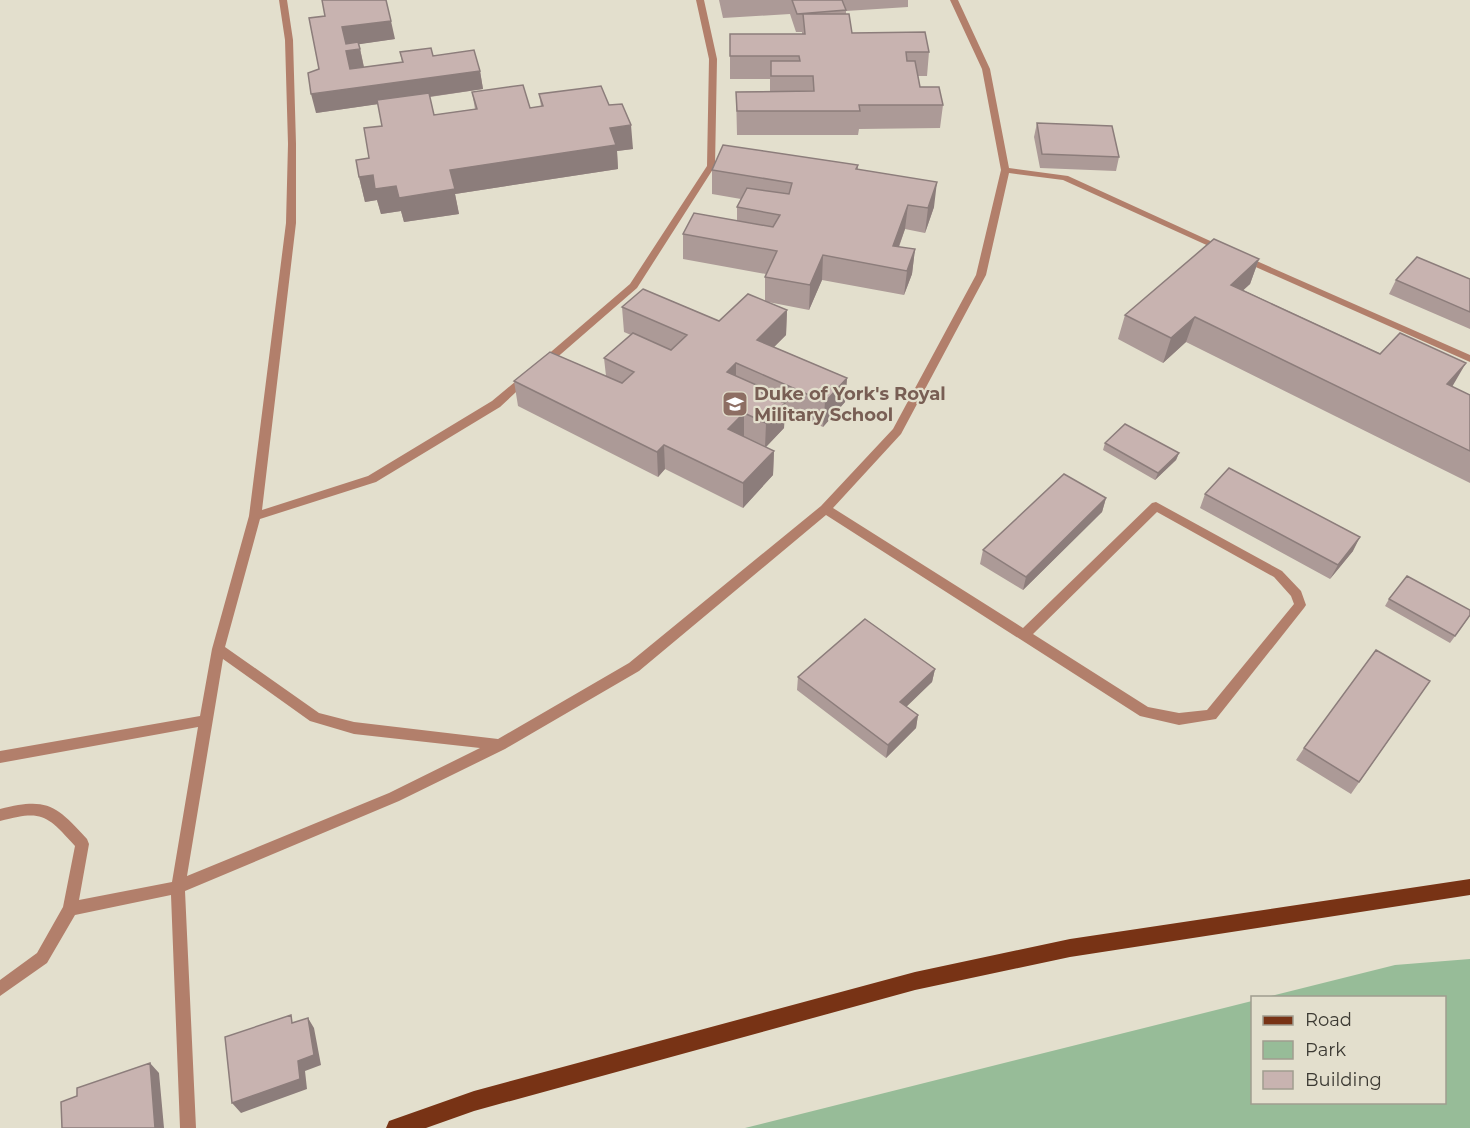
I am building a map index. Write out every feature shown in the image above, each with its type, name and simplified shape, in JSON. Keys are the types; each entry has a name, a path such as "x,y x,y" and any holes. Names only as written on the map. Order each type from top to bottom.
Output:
{"main road":[{"path":"396,1128 474,1101 915,981 1070,948 1470,887"}],"lane":[{"path":"188,1128 178,887 218,649 255,516 291,223 292,144 289,40 283,0"},
{"path":"255,516 372,479 496,404 634,286 711,166 713,59 700,0"},
{"path":"70,909 178,887 394,797 500,745 634,666 825,509 897,430 981,275 1005,170 986,69 954,0"},
{"path":"1005,170 1065,178 1470,359"},
{"path":"825,509 1145,712 1179,719 1211,715 1300,605 1297,594 1278,574 1156,506 1024,635"},
{"path":"218,649 315,717 354,728 500,745"},
{"path":"0,757 206,720"},
{"path":"0,815 26,808 53,813 82,844 70,909 42,958 0,989"}],"green space":[{"path":"1470,959 1470,1128 745,1128 1251,1001 1251,1104 1446,1104 1446,996 1271,996 1395,965"}],"building":[{"path":"322,0 386,0 391,21 342,27 346,44 358,42 360,49 346,51 350,69 403,62 400,52 431,48 433,56 474,50 480,71 311,94 308,73 319,69 309,18 325,16"},
{"path":"792,0 842,0 846,10 797,14"},
{"path":"803,14 849,14 852,33 925,32 929,52 906,52 907,61 915,61 920,87 939,87 943,105 859,105 860,111 737,111 736,92 814,91 813,76 771,76 771,61 800,61 799,56 730,56 730,34 805,34"},
{"path":"523,85 530,108 543,106 539,94 601,86 609,105 622,104 631,125 610,128 616,145 450,170 455,189 399,198 396,186 375,189 373,175 359,177 356,160 369,158 364,128 382,126 377,100 429,93 434,115 477,109 472,92"},
{"path":"1037,123 1112,126 1119,157 1042,154"},
{"path":"723,145 858,165 856,169 937,182 928,208 908,205 893,246 915,249 907,271 823,255 810,285 765,277 777,251 683,234 694,213 773,227 780,215 737,207 747,188 789,194 792,183 712,170"},
{"path":"1214,239 1259,259 1231,285 1380,354 1400,333 1466,363 1447,384 1470,395 1470,451 1195,317 1171,338 1125,315"},
{"path":"1417,257 1470,279 1470,312 1396,280"},
{"path":"643,289 719,321 748,294 787,310 757,340 847,378 825,402 736,363 727,372 761,387 758,391 785,403 766,423 744,413 728,429 774,451 743,483 664,445 657,452 514,381 550,352 622,383 634,372 604,358 633,333 671,350 687,335 622,307"},
{"path":"1125,424 1179,453 1158,473 1105,443"},
{"path":"1229,468 1360,537 1338,565 1205,494"},
{"path":"1064,474 1106,498 1026,577 983,550"},
{"path":"1407,576 1470,610 1470,615 1455,636 1389,599"},
{"path":"865,619 935,669 900,702 918,715 888,745 798,677"},
{"path":"1376,650 1430,681 1359,782 1304,748"},
{"path":"291,1015 292,1023 308,1018 314,1055 298,1061 300,1079 232,1103 225,1037"},
{"path":"150,1063 155,1128 62,1128 61,1102 77,1096 77,1088"}],"place":[{"name":"Duke of York's Royal Military School","path":"735,404"}]}
